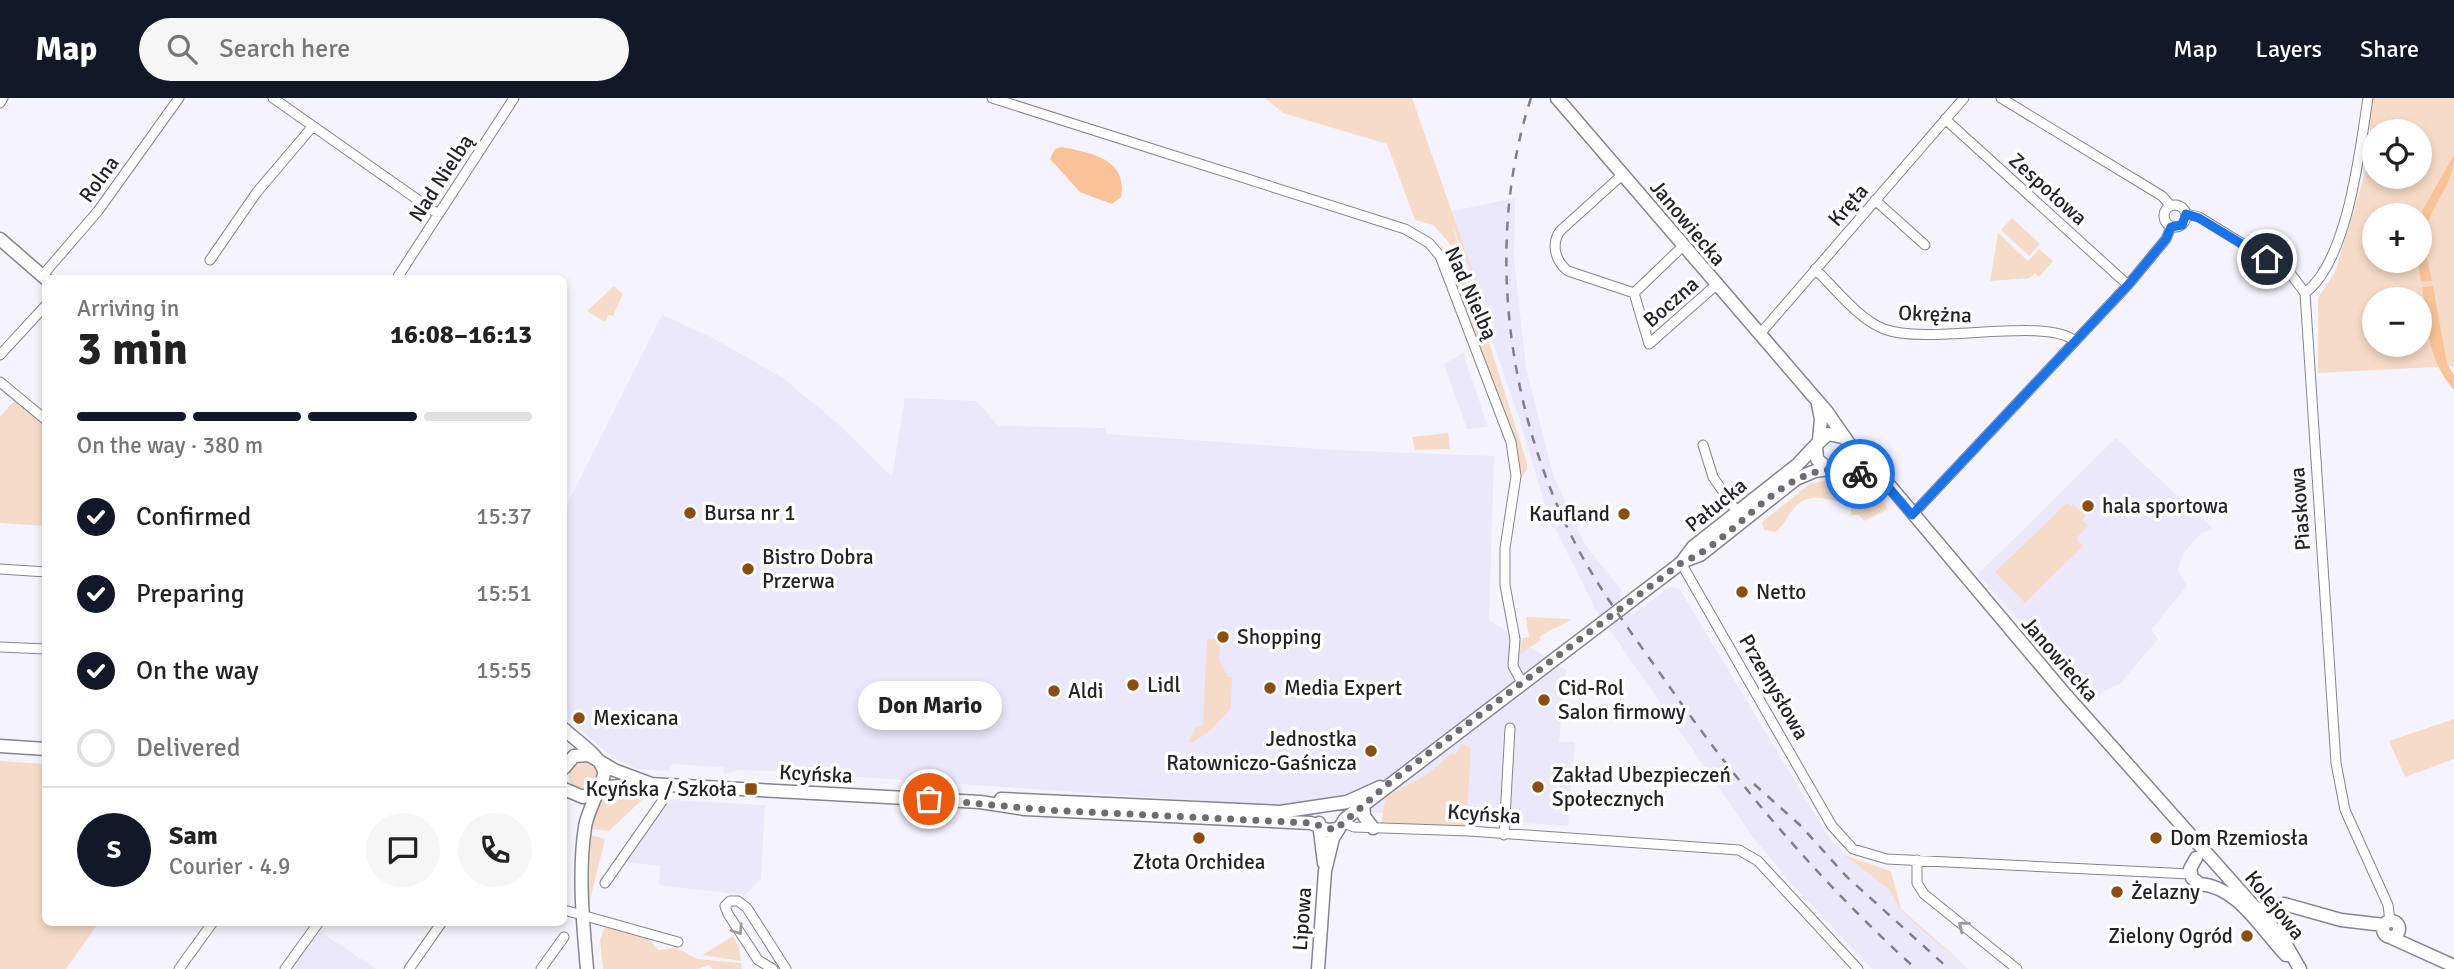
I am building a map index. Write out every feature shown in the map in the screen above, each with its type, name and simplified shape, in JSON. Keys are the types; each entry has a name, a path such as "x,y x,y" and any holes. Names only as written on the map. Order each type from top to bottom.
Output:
{"street":[{"path":"0,103 3,98"},
{"name":"Rolna","path":"46,275 97,211 178,98"},
{"path":"273,98 438,214"},
{"name":"Nad Nielbą","path":"399,275 514,98"},
{"name":"Nad Nielbą","path":"992,98 1405,229 1433,247 1450,280 1515,459 1505,565 1515,639 1513,666 1522,683"},
{"name":"Janowiecka","path":"1557,98 1818,404 1846,441 1874,467 1912,515 2214,862"},
{"name":"Kręta","path":"1759,335 1964,98"},
{"path":"2001,98 2162,196 2170,205 2180,206 2186,214 2199,218 2290,273 2305,293 2326,270 2345,219 2360,155 2368,98"},
{"name":"Zespołowa","path":"1945,119 2128,285"},
{"path":"210,260 257,192 313,126"},
{"name":"Boczna","path":"1622,175 1555,237 1555,248 1561,265 1568,271 1634,293 1649,344 1716,285"},
{"path":"1875,200 1925,245"},
{"path":"2170,205 2164,211 2164,219 2171,227"},
{"path":"2171,227 2182,225 2186,214"},
{"path":"1912,515 2128,285 2166,239 2171,227"},
{"path":"0,239 42,276"},
{"path":"1634,293 1683,246"},
{"name":"Okrężna","path":"1815,270 1873,323 1888,330 1921,334 2050,331 2075,341"},
{"name":"Piaskowa","path":"2305,293 2336,763 2346,810 2388,905 2390,929"},
{"path":"0,355 42,309"},
{"path":"0,382 42,417"},
{"path":"1818,404 1821,419 1817,459 1828,469 1842,467 1884,482"},
{"path":"1818,443 1828,434 1846,441 1850,456 1842,467"},
{"name":"Pałucka","path":"1681,563 1693,547 1797,465 1818,443"},
{"path":"1703,445 1713,477 1737,512"},
{"name":"Pałucka","path":"1681,563 1700,555 1788,484 1810,472 1828,469"},
{"path":"1389,783 1337,804 1327,803 1321,807 1318,818 1321,825 1327,830 1343,824 1389,783 1681,563"},
{"name":"Przemysłowa","path":"1681,563 1836,833 1847,845 1867,855 1917,860 2190,874"},
{"path":"0,569 42,572"},
{"path":"0,647 42,649"},
{"path":"1504,835 1510,728"},
{"name":"Kcyńska","path":"567,732 595,758 649,784"},
{"path":"0,747 42,749"},
{"path":"567,763 579,755 595,758 603,767 604,776 584,831 583,916 587,969"},
{"path":"605,883 663,800 665,784"},
{"name":"Kcyńska","path":"567,789 583,797 607,787 665,784 1321,825"},
{"path":"567,790 584,831"},
{"name":"Kcyńska","path":"980,802 1026,799 1265,812 1321,807"},
{"path":"1337,804 1345,811 1343,824"},
{"path":"1363,804 1364,816 1373,828"},
{"path":"2168,812 2196,858 2214,862 2217,877 2210,884 2200,884 2190,874 2196,858"},
{"name":"Kcyńska","path":"1343,824 1354,827 1735,849 1748,854 1858,969"},
{"name":"Lipowa","path":"1325,871 1343,824"},
{"name":"Lipowa","path":"1318,969 1325,871 1321,825"},
{"path":"1917,860 1917,883 1924,894 2017,969"},
{"name":"Kolejowa","path":"2214,862 2257,910 2266,926"},
{"name":"Kolejowa","path":"2210,884 2227,891 2282,939 2300,969"},
{"path":"768,968 758,960 728,914 725,905 730,901 738,901 747,908 786,969"},
{"path":"2257,910 2278,904 2390,929 2454,966"},
{"path":"2266,926 2283,912 2300,909"},
{"path":"567,910 678,942"},
{"path":"178,969 210,926"},
{"path":"285,969 316,926"},
{"path":"409,969 439,926"},
{"path":"541,969 564,937"}],"shaded area":[{"path":"1265,98 1412,98 1481,295 1452,225 1527,463 1527,470 1519,480 1518,450 1440,245 1459,260 1458,256 1433,225 1415,220 1387,144 1283,113"},
{"path":"2370,98 2454,98 2454,366 2318,373 2318,298 2335,272 2362,183 2362,189 2432,189 2432,119 2370,119"},
{"path":"1062,147 1095,155 1113,166 1122,184 1121,197 1112,204 1080,192 1050,159 1055,149"},
{"path":"2454,155 2450,176 2432,212 2432,203 2427,203"},
{"path":"1515,198 1514,259 1526,368 1553,475 1584,543 1622,591 1619,594 1632,615 1670,587 1679,588 1831,841 1889,889 1899,908 1968,969 1873,969 1863,960 1789,881 1753,837 1596,610 1548,515 1520,421 1448,212"},
{"path":"2012,218 2040,244 2029,256 2001,230"},
{"path":"1998,233 2028,261 2039,249 2053,261 2039,277 2035,273 2030,278 1990,281"},
{"path":"2420,273 2430,273 2432,281 2421,282"},
{"path":"614,286 623,294 613,316 608,315 605,322 587,311"},
{"path":"2433,286 2447,364 2454,375 2454,390 2438,366 2432,350 2432,287 2422,287"},
{"path":"662,315 711,337 783,378 836,422 892,477 905,398 977,401 998,426 1105,428 1107,434 1333,450 1494,456 1489,620 1566,670 1559,742 1575,742 1568,826 774,771 738,770 724,774 723,767 672,764 668,771 637,769 613,758 567,718 567,505"},
{"path":"1463,353 1488,427 1467,429 1444,364"},
{"path":"15,400 42,423 42,526 0,523 0,417"},
{"path":"1448,433 1450,449 1415,450 1412,437"},
{"path":"2116,438 2213,529 2202,533 2183,553 2178,570 2187,586 2151,630 2158,639 2120,684 2104,691 2091,704 1978,574"},
{"path":"1826,481 1862,486 1877,494 1888,509 1864,521 1859,515 1851,515 1851,504 1824,498 1809,498 1796,506 1775,532 1764,530 1762,522 1811,483"},
{"path":"2067,503 2071,506 2073,504 2086,516 2082,520 2088,526 2076,538 2083,546 2025,603 1995,572"},
{"path":"1526,617 1571,619 1543,635 1539,638 1541,640 1520,654 1522,638 1529,637"},
{"path":"1207,639 1220,640 1219,660 1228,677 1232,677 1231,708 1211,730 1192,743 1188,742 1196,727 1203,726"},
{"path":"2454,719 2454,759 2405,777 2389,741"},
{"path":"1462,744 1471,748 1466,829 1381,823 1386,797 1428,774 1452,753 1455,755"},
{"path":"0,761 42,764 42,926 96,926 66,969 0,969"},
{"path":"583,762 593,766 597,776 593,786 583,790 573,786 569,776 573,766"},
{"path":"617,789 646,791 645,797 609,831 591,829 591,817 600,796"},
{"path":"670,800 765,805 761,879 745,895 659,885 660,866 626,862"},
{"path":"591,835 605,839 589,904"},
{"path":"1844,855 1891,871 1901,909 1969,969 1899,908 1889,889"},
{"path":"605,926 648,938 658,950 677,948 697,959 741,963 742,969 713,969 709,965 697,969 603,969 600,940"},
{"path":"311,932 322,933 376,969 285,969"},
{"path":"733,936 739,947 741,961 702,955"}],"railway":[{"path":"1531,98 1517,153 1508,210 1506,268 1510,326 1519,383 1533,439 1552,494 1586,564 1608,599 1725,762 1816,870 1916,969"},
{"path":"1754,784 1801,826 1846,876 1949,969"}],"way so far":[{"path":"929,799 1046,810 1311,823 1321,825 1327,830 1335,830 1342,826 1351,813 1389,783 1681,563 1700,555 1788,484 1810,472 1842,467 1860,474"}],"place":[{"name":"hala sportowa","path":"2088,506"},
{"name":"Bursa nr 1","path":"690,513"},
{"name":"Kaufland","path":"1624,514"},
{"name":"Bistro Dobra Przerwa","path":"748,569"},
{"name":"Netto","path":"1742,592"},
{"name":"Shopping","path":"1223,637"},
{"name":"Lidl","path":"1133,685"},
{"name":"Media Expert","path":"1270,688"},
{"name":"Aldi","path":"1054,691"},
{"name":"Cid-Rol Salon firmowy","path":"1544,700"},
{"name":"Mexicana","path":"579,718"},
{"name":"Jednostka Ratowniczo-Gaśnicza","path":"1371,751"},
{"name":"Zakład Ubezpieczeń Społecznych","path":"1538,787"},
{"name":"Kcyńska / Szkoła","path":"751,789"},
{"name":"Don Mario","path":"929,799"},
{"name":"Złota Orchidea","path":"1199,838"},
{"name":"Dom Rzemiosła","path":"2156,838"},
{"name":"Żelazny","path":"2117,892"},
{"name":"Zielony Ogród","path":"2247,936"}],"route":[{"path":"1860,474 1884,482 1912,515 2128,285 2166,239 2171,227 2179,227 2185,222 2186,214 2199,218 2267,259"}]}
